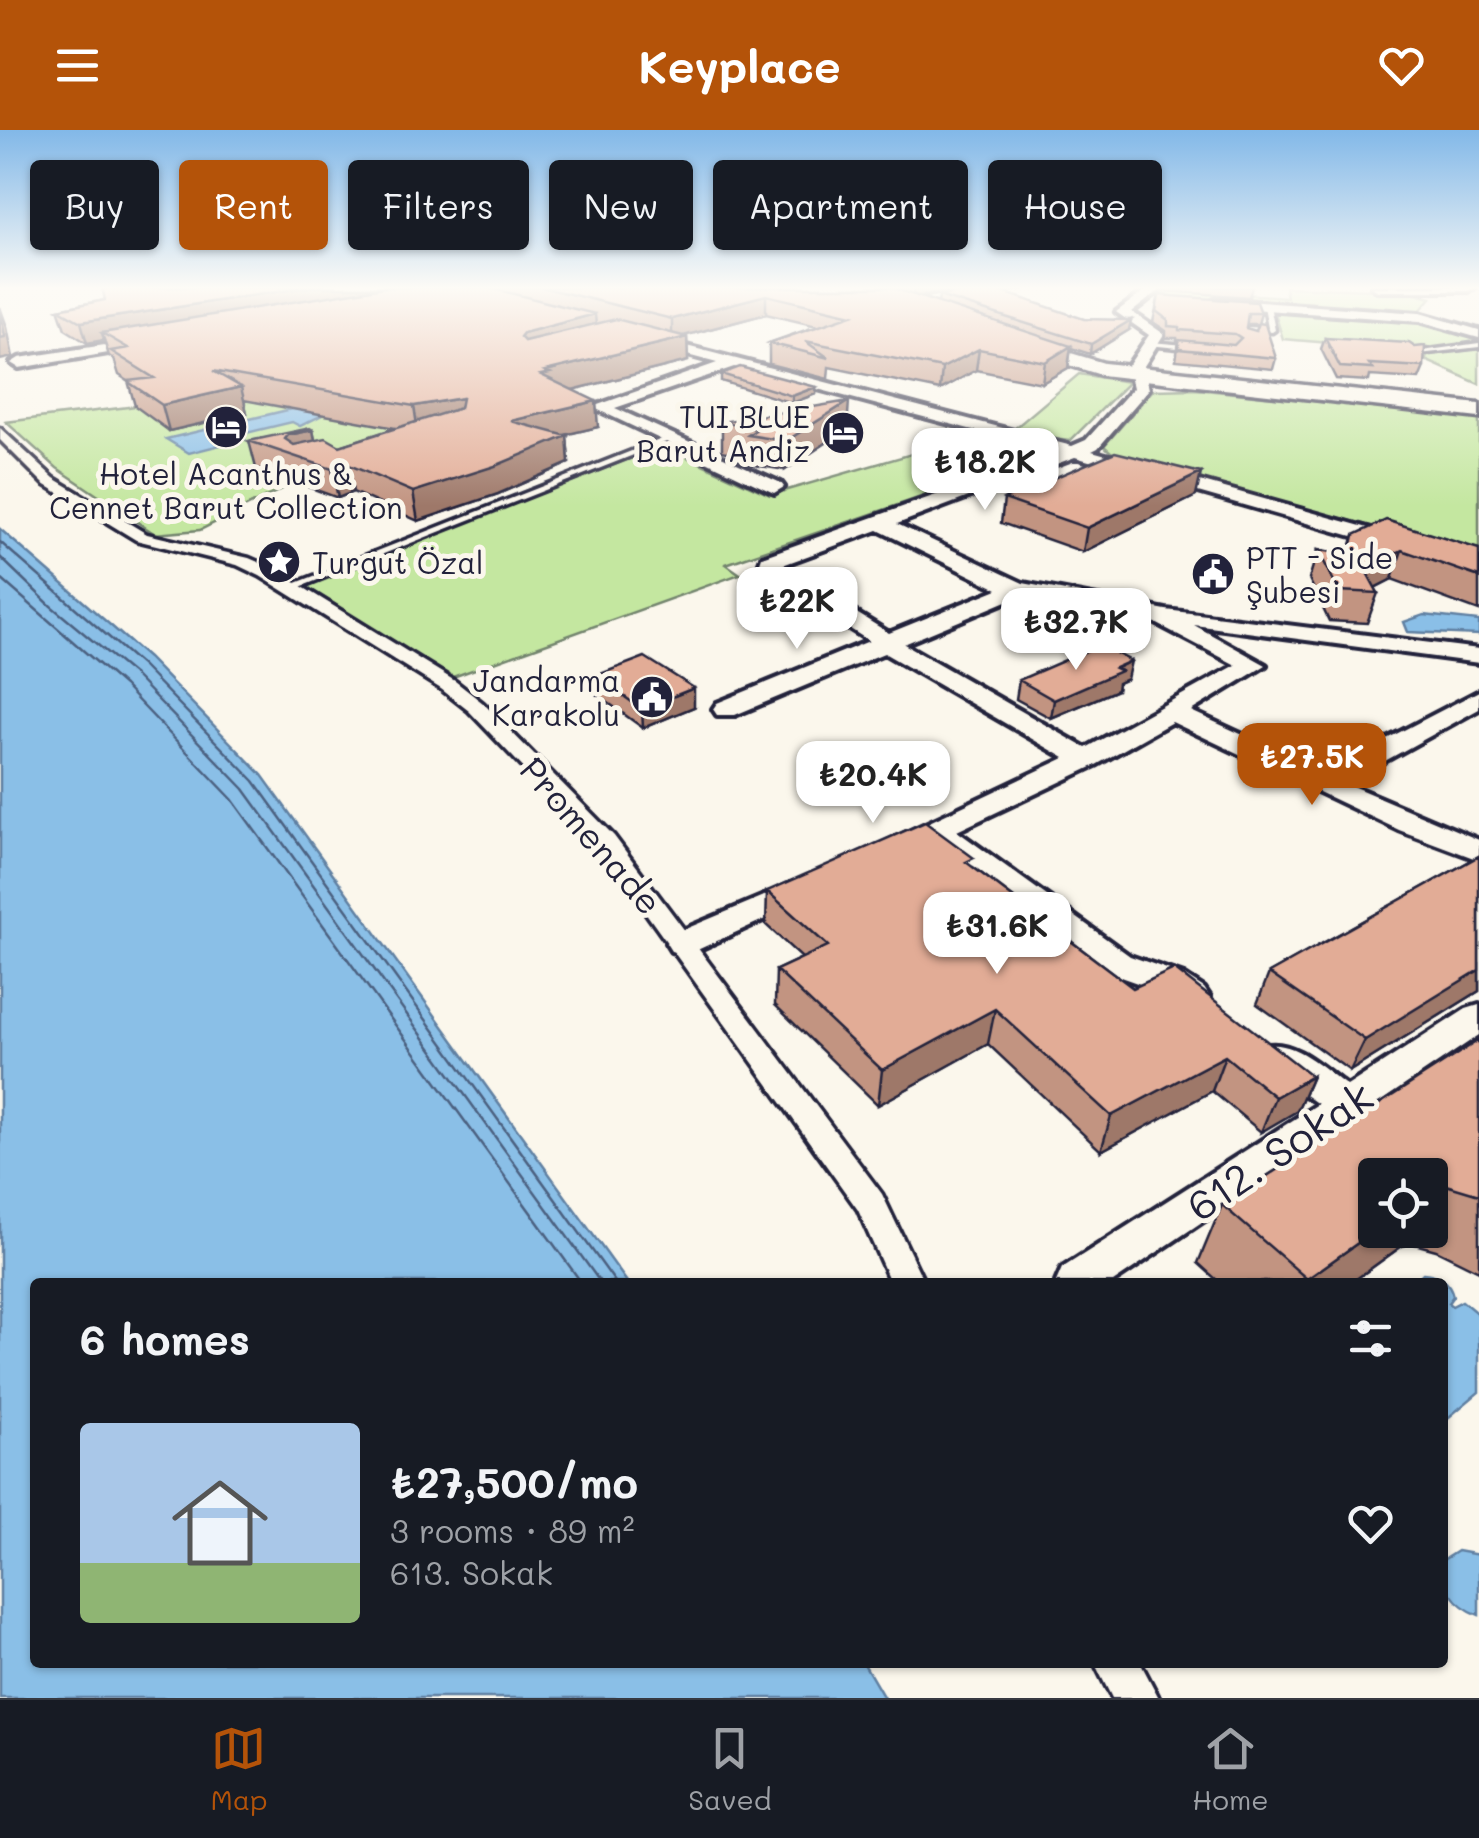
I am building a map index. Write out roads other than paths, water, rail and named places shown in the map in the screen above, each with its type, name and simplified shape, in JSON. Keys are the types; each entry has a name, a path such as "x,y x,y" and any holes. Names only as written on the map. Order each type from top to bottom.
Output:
{"main road":[{"path":"1071,360 1479,410"},
{"path":"1136,370 1479,401"}],"street":[{"path":"19,362 30,360"},
{"path":"720,360 1198,484 1476,563"},
{"path":"1086,759 768,571 770,562 1092,444 1140,389 1136,370 1142,360"},
{"path":"732,363 600,407 774,487"},
{"name":"Promenade","path":"0,432 49,481 142,537 243,562 291,586 448,685 476,707 606,842 683,943 871,1202 904,1278"},
{"path":"881,524 1017,590 1154,613 1479,656"},
{"path":"726,709 1017,590"},
{"path":"864,863 1086,759 1254,665 1154,613"},
{"path":"1326,782 1475,706"},
{"path":"1172,712 1409,824 1479,850"},
{"path":"937,831 1118,964 1172,983 1216,1014"},
{"path":"683,943 828,879"},
{"name":"612. Sokak","path":"1084,1278 1479,1018"},
{"path":"1245,1034 1347,1106"},
{"path":"1119,1668 1137,1698"}],"lane":[{"path":"291,586 670,439"}],"water":[{"path":"346,396 356,398 300,426 292,422 238,435 244,439 189,453 166,439"},
{"path":"0,529 148,658 262,775 624,1278 30,1278 30,1668 866,1668 884,1698 0,1698"},
{"path":"1424,615 1479,621 1479,635 1408,632 1404,622"},
{"path":"1462,1301 1479,1315 1479,1392 1448,1418 1448,1303 1452,1306"},
{"path":"1457,1551 1479,1555 1479,1615 1462,1606 1448,1588 1448,1557"}],"place":[{"name":"Hotel Acanthus & Cennet Barut Collection","path":"226,427"},
{"name":"TUI BLUE Barut Andiz","path":"843,433"},
{"name":"Turgut Özal","path":"279,562"},
{"name":"PTT - Side Şubesi","path":"1213,574"},
{"name":"Jandarma Karakolu","path":"652,697"}]}
